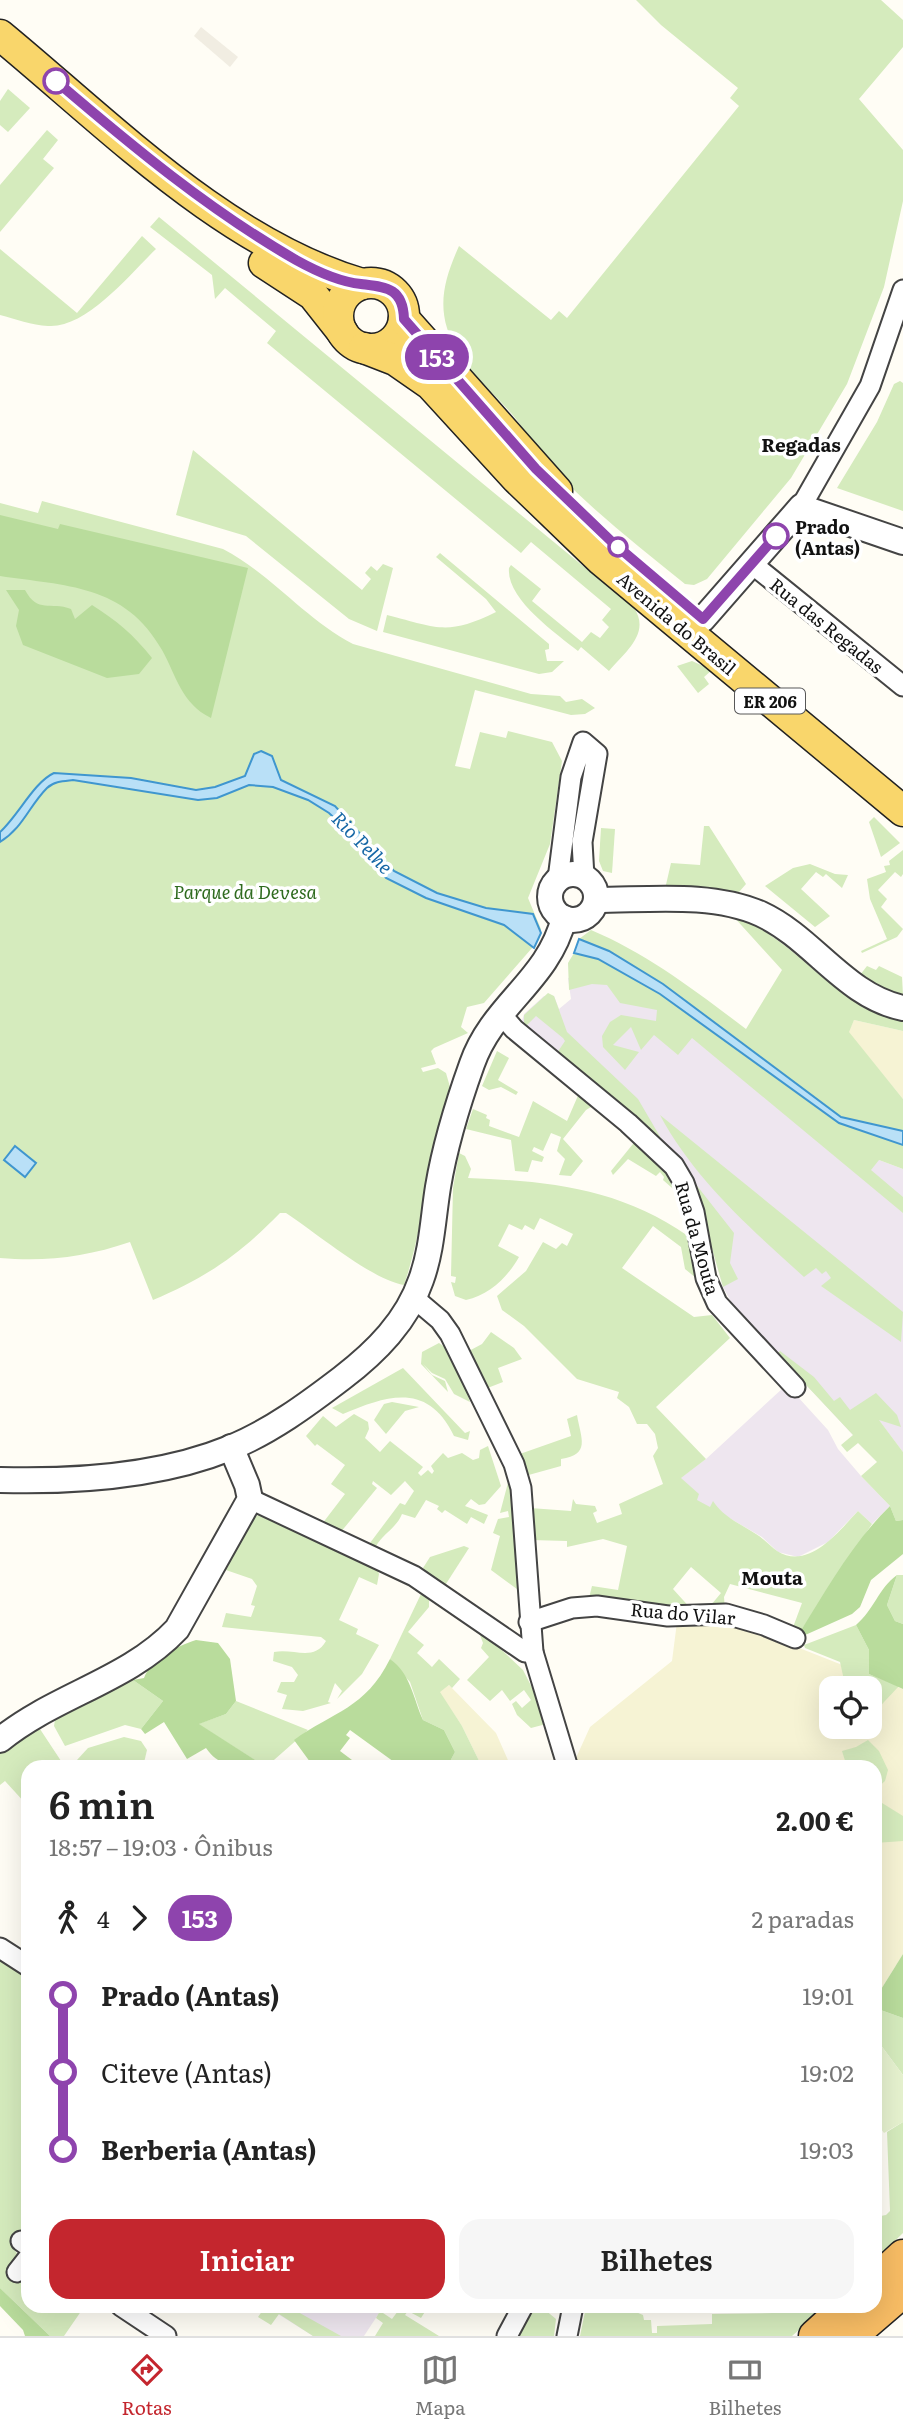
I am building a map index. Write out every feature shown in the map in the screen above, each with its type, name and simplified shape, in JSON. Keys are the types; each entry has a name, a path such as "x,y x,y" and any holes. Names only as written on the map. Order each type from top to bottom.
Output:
{"highway":[{"path":"882,2276 903,2256"},
{"path":"882,2309 903,2291"},
{"path":"815,2336 840,2313"},
{"path":"851,2336 878,2313"}],"main road":[{"name":"ER 206","path":"0,35 161,169 229,219 305,265 362,284 373,283 391,290 402,306 404,319"},
{"name":"Avenida do Brasil","path":"0,61 180,208 313,295 354,340 395,360 431,385 517,479 601,560 903,811"},
{"path":"362,284 346,295 341,304 339,323 354,340 383,347 397,336 404,319"},
{"name":"Avenida do Brasil","path":"404,319 536,469 611,541 903,784"}],"street":[{"path":"703,619 801,507 870,386 903,290"},
{"path":"801,507 903,542"},
{"name":"Rua das Regadas","path":"751,563 903,686"},
{"path":"558,879 569,874 584,877 594,887 596,900 588,914 572,920 564,918 554,910 550,897 558,879 571,777 583,742 597,754 582,842 584,877"},
{"path":"596,900 712,902 761,914 783,928 869,996 903,1008"},
{"path":"0,1480 66,1479 131,1472 231,1447 302,1406 361,1363 392,1332 414,1298 427,1259 444,1154 479,1045 500,1013 545,965 564,918"},
{"name":"Rua da Mouta","path":"500,1013 513,1029 628,1123 674,1166 687,1192 706,1278 717,1303 795,1387"},
{"path":"414,1298 434,1313 450,1334 514,1464 523,1513 533,1652 566,1760"},
{"path":"231,1447 250,1499 414,1576 525,1652 533,1652"},
{"path":"0,1740 38,1712 111,1679 166,1640 186,1615 250,1499"},
{"name":"Rua do Vilar","path":"529,1622 572,1608 597,1606 668,1616 726,1614 795,1638"},
{"path":"0,1948 21,1962"},
{"path":"132,2313 166,2336"},
{"path":"507,2336 519,2313"},
{"path":"567,2336 572,2313"}],"shaded area":[{"path":"201,27 238,57 230,67 194,36"},
{"path":"596,968 879,1160 903,1169 903,1452 878,1419 853,1435 735,1309 723,1287 700,1206 526,1033 522,1021 524,1014 544,996 554,996 559,1009 571,999 568,978"},
{"path":"854,1020 903,1031 903,1099 848,1032"},
{"path":"783,1388 794,1398 797,1396 828,1430 838,1449 890,1506 872,1524 858,1511 828,1542 798,1557 778,1552 762,1537 719,1512 712,1513 667,1488 706,1459"},
{"path":"726,1619 870,1676 819,1676 819,1739 882,1739 882,1681 903,1689 903,1954 882,1988 882,1760 572,1760 576,1758 590,1727 672,1661 677,1622"},
{"path":"449,1685 496,1733 508,1760 479,1760 462,1726 439,1692"},
{"path":"277,2313 379,2313 364,2336 313,2336"}],"green space":[{"path":"636,0 881,0 903,20 903,47 859,99 903,150 903,201 884,287 847,384 791,478 707,579 694,585 685,584 634,542 546,462 516,420 474,374 458,352 447,328 443,307 448,276 459,246 551,320 559,311 567,318 739,106 730,98 738,88 661,25"},
{"path":"8,89 30,108 8,132 0,125 0,101"},
{"path":"47,130 58,140 43,159 54,168 0,232 0,185"},
{"path":"159,217 634,608 640,626 638,634 609,671 581,647 578,651 534,615 516,592 510,580 509,568 511,565 541,589 532,601 582,642 591,632 600,638 609,627 602,620 611,609 531,542 521,553 267,343 276,331 225,288 215,299 212,275 150,227"},
{"path":"142,236 156,249 107,298 77,319 63,325 48,326 0,315 0,249 77,313"},
{"path":"900,381 903,383 903,511 837,488 877,422 894,384"},
{"path":"193,450 362,590 371,579 365,573 371,566 377,571 383,564 393,568 377,631 349,619 246,536 176,515"},
{"name":"Parque da Devesa","path":"42,501 223,549 257,571 319,622 353,644 531,694 560,696 566,702 582,699 595,708 585,714 571,715 475,690 455,766 470,769 480,732 506,738 508,731 552,742 562,761 550,844 528,898 541,929 539,940 484,1003 467,1007 461,1027 468,1033 434,1048 431,1051 436,1064 421,1068 423,1072 438,1068 446,1073 450,1087 404,1285 360,1265 286,1213 280,1213 221,1264 190,1283 153,1300 130,1242 66,1257 0,1258 0,503 38,513"},
{"path":"0,515 58,529 60,524 248,568 211,718 186,697 162,650 147,628 130,612 112,600 92,592 48,582 0,576"},
{"path":"440,553 549,644 549,649 545,650 547,661 564,661 552,672 539,674 383,632 387,615 431,626 453,627 496,612 486,599 436,557"},
{"path":"6,590 25,590 35,602 71,609 75,619 92,605 124,628 152,658 139,674 107,678 23,645 16,626 19,610"},
{"path":"692,661 712,670 704,677 709,684 698,693 677,666"},
{"path":"874,817 900,843 881,857 869,822"},
{"path":"704,826 709,826 746,884 739,892 665,889 671,863 700,865"},
{"path":"601,828 615,829 612,873 603,871 599,861"},
{"path":"903,850 903,874 901,877 895,872 878,890 887,899 881,907 903,929 897,937 862,953 861,951 887,939 870,899 867,879 886,872 884,866 890,865 889,861"},
{"path":"810,864 835,874 848,875 842,888 826,874 823,877 816,872 801,889 830,916 815,927 765,886 793,868"},
{"path":"733,916 756,926 777,940 856,1002 878,1014 903,1021 903,1031 854,1020 849,1032 903,1099 903,1131 841,1117 663,984 609,951 579,939 591,930 632,950 672,975 746,1029 782,970"},
{"path":"574,953 598,959 660,994 839,1123 903,1145 903,1169 879,1160 871,1170 903,1197 903,1213 692,1038 678,1055 654,1035 641,1050 631,1027 613,1045 639,1052 625,1070 603,1047 602,1036 610,1022 621,1015 656,1021 657,1010 620,1003 607,985 592,984 569,990 568,963"},
{"path":"867,966 876,970 879,966 902,977 903,995 876,986 860,975"},
{"path":"548,993 554,996 567,1032 638,1099 669,1152 555,1056 565,1041 563,1038 536,1016 524,1028 524,1015"},
{"path":"497,1051 509,1058 498,1080 518,1092 516,1095 501,1087 489,1090 482,1086"},
{"path":"580,1091 596,1104 586,1110 563,1139 583,1161 571,1176 559,1175 565,1159 557,1151 561,1137 551,1133 543,1151 534,1147 532,1151 544,1157 542,1162 532,1160 528,1172 515,1171 511,1140 466,1129 473,1109 487,1115 489,1126 519,1137 533,1101 567,1121"},
{"path":"660,1115 903,1312 901,1342 821,1286 831,1278 826,1271 822,1274 816,1268 804,1277 764,1240 725,1202 689,1161"},
{"path":"637,1139 668,1169 679,1194 663,1180 660,1172 656,1176 628,1159 613,1175 611,1171"},
{"path":"459,1153 465,1156 471,1169 468,1178 555,1185 609,1197 636,1207 688,1236 696,1278 685,1269 681,1247 653,1226 622,1268 694,1317 712,1315 730,1338 656,1407 706,1459 681,1478 699,1494 697,1500 710,1507 713,1501 727,1516 777,1551 789,1556 800,1556 822,1546 858,1511 872,1524 800,1632 792,1630 802,1603 730,1584 724,1597 725,1610 706,1611 721,1593 691,1567 673,1589 693,1611 638,1605 638,1602 628,1600 626,1603 589,1598 592,1586 618,1590 627,1546 603,1539 567,1547 567,1541 531,1540 530,1508 571,1511 573,1499 576,1504 595,1506 597,1511 593,1513 597,1523 622,1514 619,1504 663,1484 653,1456 658,1448 655,1434 647,1424 637,1424 629,1407 617,1398 619,1392 577,1379 524,1326 502,1310 497,1296 526,1271 543,1242 556,1249 562,1243 567,1246 573,1234 540,1218 534,1230 525,1225 522,1230 509,1224 498,1246 519,1257 509,1272 497,1284 474,1298 466,1300 455,1296 451,1282 455,1283 456,1277 451,1276 453,1188"},
{"path":"687,1173 734,1233 730,1263 738,1279 723,1287 700,1206"},
{"path":"491,1332 514,1348 522,1359 498,1368 503,1382 485,1389 467,1352 482,1344"},
{"path":"439,1343 453,1353 470,1402 454,1394 445,1379 432,1373 423,1364 432,1375 445,1381 448,1392 421,1364 422,1352"},
{"path":"780,1351 814,1377 834,1401 840,1397 850,1410 876,1393 897,1415 901,1427 879,1420 903,1452 903,1520 896,1521 890,1506 861,1476 877,1462 858,1443 847,1452 841,1445 853,1435 777,1354"},
{"path":"403,1368 465,1433 470,1431 468,1440 454,1436 444,1419 432,1407 419,1400 391,1398 343,1414 332,1408"},
{"path":"392,1402 419,1407 405,1411 386,1434 374,1420 384,1404"},
{"path":"354,1414 368,1422 369,1429 365,1438 380,1452 390,1441 423,1467 418,1473 421,1476 428,1470 432,1474 434,1471 431,1466 443,1453 448,1458 462,1453 473,1460 479,1458 480,1450 488,1446 501,1486 485,1504 479,1505 471,1499 465,1506 488,1515 484,1524 471,1517 467,1524 445,1510 442,1513 437,1509 439,1506 426,1500 415,1518 402,1514 379,1542 376,1546 385,1550 383,1555 367,1547 400,1503 405,1505 414,1491 405,1481 391,1495 373,1481 372,1484 377,1488 340,1533 322,1524 345,1494 331,1484 345,1465 317,1444 315,1446 306,1436 323,1416 336,1427"},
{"path":"577,1415 582,1444 577,1453 561,1459 561,1466 525,1476 517,1455 571,1436 567,1419"},
{"path":"510,1475 517,1501 521,1592 491,1570 500,1536 493,1533 498,1519 509,1517 508,1511 500,1513"},
{"path":"890,1506 896,1521 903,1520 903,1554 871,1580 860,1607 852,1614 803,1636 800,1632 841,1566"},
{"path":"261,1513 376,1566 379,1574 377,1585 359,1577 339,1620 358,1629 356,1634 379,1645 362,1674 337,1699 342,1691 335,1683 328,1702 331,1703 303,1711 282,1709 287,1695 277,1692 281,1682 294,1682 298,1675 292,1667 273,1661 274,1652 310,1653 326,1641 321,1637 222,1627 226,1613 251,1617 255,1606 251,1605 257,1586 252,1579 223,1569 251,1520"},
{"path":"464,1546 469,1548 444,1587 431,1579 423,1568 430,1557"},
{"path":"897,1575 903,1575 903,1624 895,1621 887,1605"},
{"path":"897,1575 887,1605 895,1621 903,1624 903,1689 882,1680 882,1676 869,1674 869,1650 856,1625"},
{"path":"421,1594 429,1600 429,1607 408,1632 424,1645 417,1653 432,1667 439,1659 460,1679 452,1688 449,1685 440,1692 462,1726 479,1760 451,1760 455,1752 444,1730 423,1720 410,1682 390,1659"},
{"path":"856,1625 869,1650 869,1674 874,1676 843,1676 840,1662 805,1648 804,1645"},
{"path":"477,1627 523,1670 550,1723 531,1728 517,1715 512,1704 516,1701 522,1708 531,1700 524,1690 510,1701 502,1690 490,1701 467,1680 489,1657 481,1648 483,1643"},
{"path":"196,1640 218,1643 230,1659 236,1701 226,1714 199,1724 255,1760 218,1760 206,1748 187,1759 164,1722 145,1734 141,1729 163,1701 133,1680 144,1678 153,1664"},
{"path":"390,1659 403,1672 423,1720 444,1730 455,1752 451,1760 391,1760 350,1730 346,1735 350,1738 340,1751 352,1760 309,1760 294,1740 359,1699 380,1676"},
{"path":"882,1679 899,1686 882,1704"},
{"path":"133,1680 163,1701 141,1729 125,1725 65,1746 54,1726 56,1713"},
{"path":"236,1701 308,1730 274,1760 255,1760 198,1724 226,1714"},
{"path":"38,1726 60,1760 21,1760 21,1799 5,1781 0,1785 0,1750"},
{"path":"124,1737 141,1741 147,1750 145,1760 77,1760 88,1748"},
{"path":"868,1740 879,1751 888,1770 882,1784 882,1760 845,1760 842,1751"},
{"path":"882,1803 903,1816 903,1841 882,1842"},
{"path":"903,1954 903,2018 882,2010 882,1988"},
{"path":"0,1960 21,1972 21,2236 10,2244 21,2259 21,2308 0,2288"},
{"path":"882,2010 903,2018 903,2075 882,2047"},
{"path":"882,2047 903,2075 903,2122 884,2133"},
{"path":"903,2122 903,2233 882,2253 882,2216 890,2211 887,2132"},
{"path":"0,2288 21,2308 21,2313 26,2313 50,2336 25,2336 23,2330 0,2306"},
{"path":"26,2313 80,2313 64,2336 50,2336"},
{"path":"261,2313 300,2313 341,2336 313,2336 279,2314 271,2325 258,2317"},
{"path":"379,2313 392,2319 396,2313 406,2313 405,2315 439,2336 375,2336 383,2323 376,2318"},
{"path":"412,2313 424,2313 421,2318"},
{"path":"549,2313 556,2319 554,2336 513,2336 529,2315"},
{"path":"585,2313 638,2313 643,2315 644,2320 651,2320 652,2333 657,2333 657,2326 712,2324 712,2314 818,2313 792,2336 580,2336"}],"water":[{"name":"Rio Pelhe","path":"261,751 272,756 281,780 335,806 394,871 437,893 486,908 533,914 541,933 534,948 504,925 426,898 386,878 329,813 308,800 273,787 249,785 217,798 198,800 73,780 60,782 47,788 15,830 0,842 0,832 33,791 54,773 131,778 196,790 215,787 245,776 254,754"},
{"path":"579,939 609,951 663,984 841,1117 903,1131 903,1145 839,1123 660,994 598,959 574,953"},
{"path":"15,1146 36,1163 25,1177 4,1160"}],"bus line":[{"name":"153","path":"56,81 161,169 271,246 327,274 362,284 383,285 391,290 398,297 404,319 536,469 611,541 703,619 776,536"}],"place":[{"name":"Prado (Antas)","path":"776,536"}],"district":[{"name":"Regadas","path":"801,444"},
{"name":"Mouta","path":"772,1577"}]}
